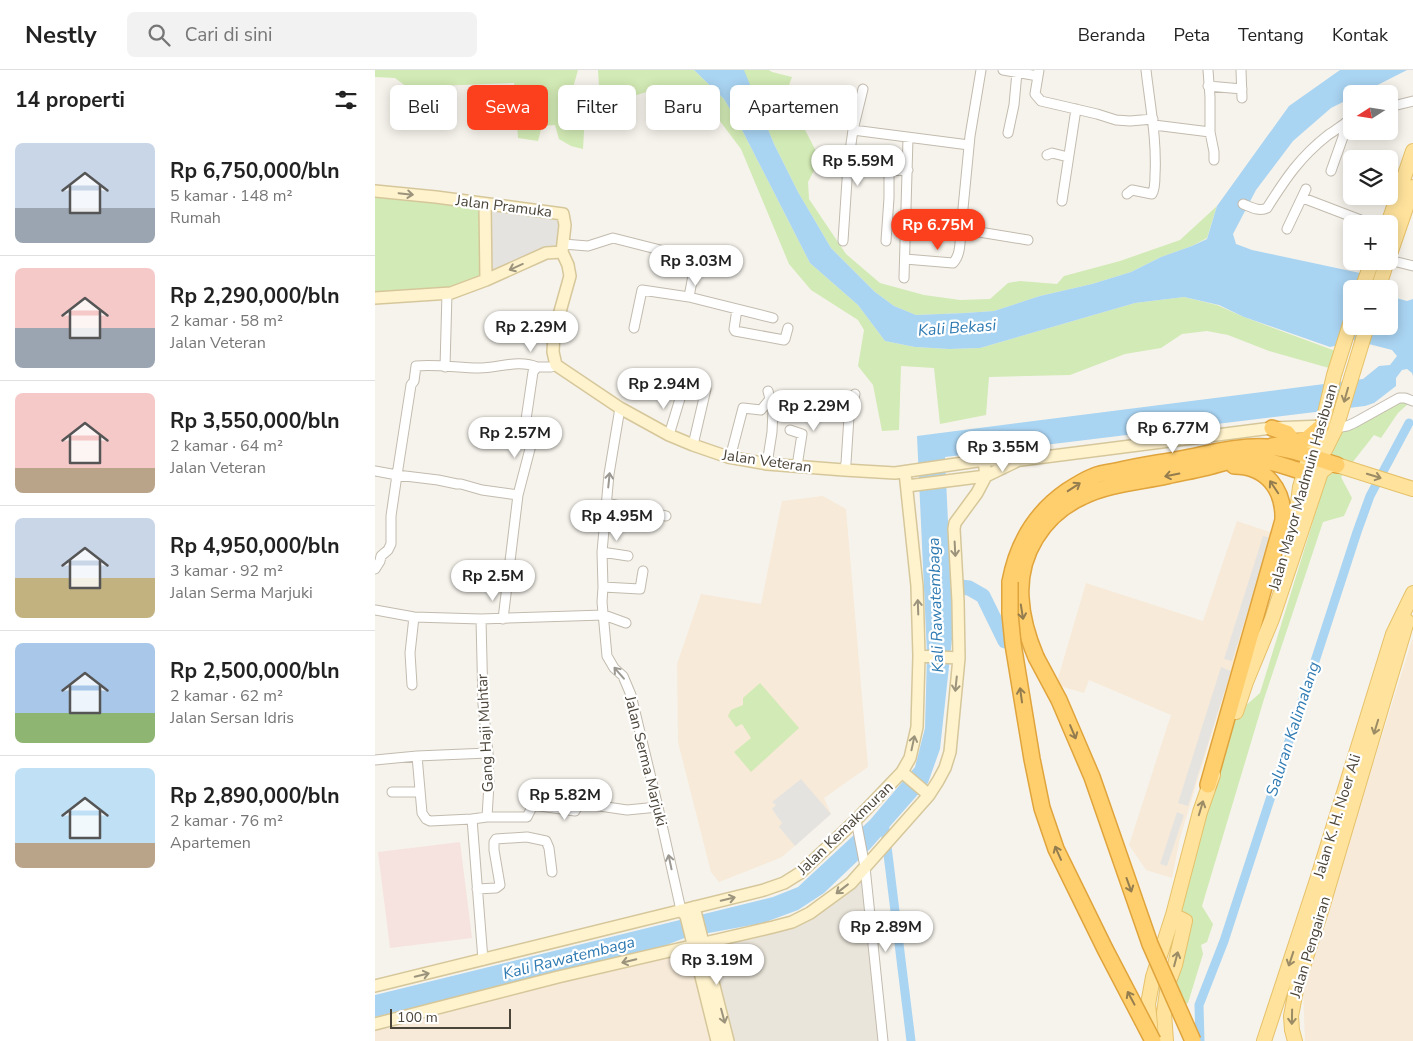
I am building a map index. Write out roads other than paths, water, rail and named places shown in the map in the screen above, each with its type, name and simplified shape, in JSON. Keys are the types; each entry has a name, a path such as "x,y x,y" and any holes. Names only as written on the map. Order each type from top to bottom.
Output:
{"highway":[{"path":"1152,1041 1056,849 1043,808 1032,759 1013,644 1010,614 1010,582 1013,565 1019,547 1029,528 1040,514 1056,498 1095,475 1133,467 1246,448 1268,447 1307,439 1331,421"},
{"path":"1272,428 1287,433 1290,441 1285,444"},
{"path":"1268,447 1317,455 1338,465"},
{"path":"1204,469 1238,459 1249,459 1264,460 1304,472"},
{"path":"1193,1041 1150,944 1092,777 1059,700 1036,657 1025,628 1021,582 1023,568 1029,551 1038,534 1049,519 1082,496 1103,488 1204,469 1237,466 1259,472 1269,478 1280,496 1283,520 1208,785"}],"main road":[{"path":"1395,215 1413,151"},
{"path":"1398,216 1413,187"},
{"name":"Jalan Mayor Madmuin Hasibuan","path":"1331,421 1334,375 1347,335"},
{"name":"Jalan Mayor Madmuin Hasibuan","path":"1317,455 1353,371 1364,335"},
{"path":"1304,472 1317,455"},
{"name":"Jalan Mayor Madmuin Hasibuan","path":"1246,682 1272,619 1321,472 1330,465 1338,465"},
{"path":"1338,465 1410,488"},
{"name":"Jalan Mayor Madmuin Hasibuan","path":"1152,1041 1148,1004 1153,978 1173,915 1208,785 1229,735 1289,543 1304,472"},
{"name":"Jalan K. H. Noer Ali","path":"1264,1041 1317,880 1393,634 1413,595"},
{"name":"Jalan Pengairan","path":"1295,1041 1291,1016 1297,985 1322,908 1413,595"},
{"path":"1166,1041 1164,1013 1168,984 1175,965 1185,921 1173,915"}],"street":[{"path":"905,259 953,263 957,258 969,146 981,70"},
{"path":"1003,70 1038,73 1035,94 1039,100 1116,120 1153,122 1210,132"},
{"path":"1127,194 1133,190 1149,194 1153,193 1155,170 1153,122 1146,70"},
{"path":"1208,70 1210,132 1215,152 1214,160"},
{"path":"1208,86 1242,93 1241,70"},
{"path":"1008,133 1014,105 1017,72"},
{"path":"857,114 863,89"},
{"path":"1398,105 1413,101"},
{"path":"1062,201 1076,109"},
{"path":"1243,204 1259,210 1267,208 1290,172 1313,146 1343,125"},
{"path":"843,241 847,165 853,130 969,146"},
{"path":"1331,171 1343,137"},
{"path":"904,278 908,138"},
{"path":"1047,155 1052,153 1068,157"},
{"path":"847,165 887,171 907,170"},
{"path":"886,241 890,179 887,171"},
{"name":"Jalan Pramuka","path":"375,191 563,214 565,225 563,248"},
{"path":"1287,229 1305,194 1351,215"},
{"path":"485,204 486,280"},
{"path":"961,229 1027,240"},
{"path":"375,298 447,293 486,280 546,253 563,248 588,246 613,238 696,259 689,298"},
{"path":"375,569 381,561 381,556 388,550 391,544 391,516 415,367 480,368 516,364 537,367 556,366 553,352 554,333 570,276 569,265 563,248"},
{"path":"1398,264 1413,266"},
{"path":"634,328 642,290 689,298 773,318"},
{"path":"445,366 447,293"},
{"path":"737,309 735,331 784,340 788,328"},
{"name":"Jalan Veteran","path":"556,366 620,408 669,435 693,445 730,458 767,464 846,470 906,471 979,461 1021,460 1331,421"},
{"path":"503,619 518,495 531,445 523,433 533,372 537,367"},
{"path":"693,445 706,389"},
{"path":"669,435 682,392"},
{"path":"846,470 849,417 855,394"},
{"path":"730,458 743,408 761,410 769,395 773,410 767,464"},
{"path":"1331,421 1347,426 1395,400 1409,400"},
{"name":"Jalan Serma Marjuki","path":"620,408 609,474 602,552 602,602 607,656 614,668 623,676 631,694 658,807 689,912"},
{"path":"790,430 802,434 797,466"},
{"name":"Jalan Veteran","path":"912,485 982,476 1021,460"},
{"path":"375,1024 697,940 792,922 810,913 851,882 865,863 895,833 938,781 950,752 957,658 958,600 954,529 955,523 977,493 982,476 979,461"},
{"path":"375,471 438,480 482,490 518,495"},
{"name":"Jalan Kemakmuran","path":"375,986 689,912 764,890 783,883 800,873 857,824 905,774 917,727 921,656 912,485 906,471"},
{"path":"606,503 666,516"},
{"path":"602,552 628,556"},
{"path":"603,587 640,589 643,571"},
{"path":"375,610 414,616 481,619 604,615 626,623"},
{"path":"412,685 410,653 414,616"},
{"name":"Gang Haji Muhtar","path":"481,619 483,704 489,784 487,817"},
{"path":"921,656 957,658"},
{"path":"375,760 488,753"},
{"path":"417,756 422,813 430,821 472,820 487,817 527,817 533,804 575,811 579,804 627,810 658,807"},
{"path":"905,774 927,793"},
{"path":"392,792 420,792"},
{"path":"472,820 483,960"},
{"path":"857,824 865,863 883,1041"},
{"path":"477,889 496,888 500,885 494,850 496,839 527,837 546,841 549,848 552,872"},
{"path":"689,912 722,1039"}],"water":[{"path":"694,70 744,70 750,85 730,85 730,109 720,95 720,85 710,85"},
{"path":"1340,70 1407,70 1378,85 1343,85 1343,102 1331,108 1293,141 1256,190 1233,234 1236,244 1252,250 1360,273 1367,280 1343,280 1343,335 1398,335 1398,298 1407,301 1413,299 1413,376 1407,369 1402,370 1396,378 1396,386 1374,403 1365,406 945,457 953,630 940,749 928,783 870,849 824,893 798,910 763,923 687,937 654,950 375,1017 375,995 773,897 798,887 870,820 915,767 925,728 927,654 917,436 1363,379 1379,366 1390,365 1397,356 1392,350 1342,337 1339,345 1330,347 1244,317 1219,305 1184,297 1135,303 980,348 915,347 885,341 858,305 810,263 742,130 768,130 798,192 831,248 875,292 894,306 916,315 994,311 1040,296 1092,284 1131,272 1161,257 1207,239 1217,206 1289,106"}],"waterway":[{"name":"Saluran Kalimalang","path":"1200,1041 1199,1005 1224,941 1357,532 1370,496 1409,423"},
{"name":"Kali Rawatembaga","path":"944,585 969,588 983,596 1005,641"},
{"path":"884,822 911,1041"}],"water label":[{"name":"Kali Bekasi","path":"957,328"}]}
